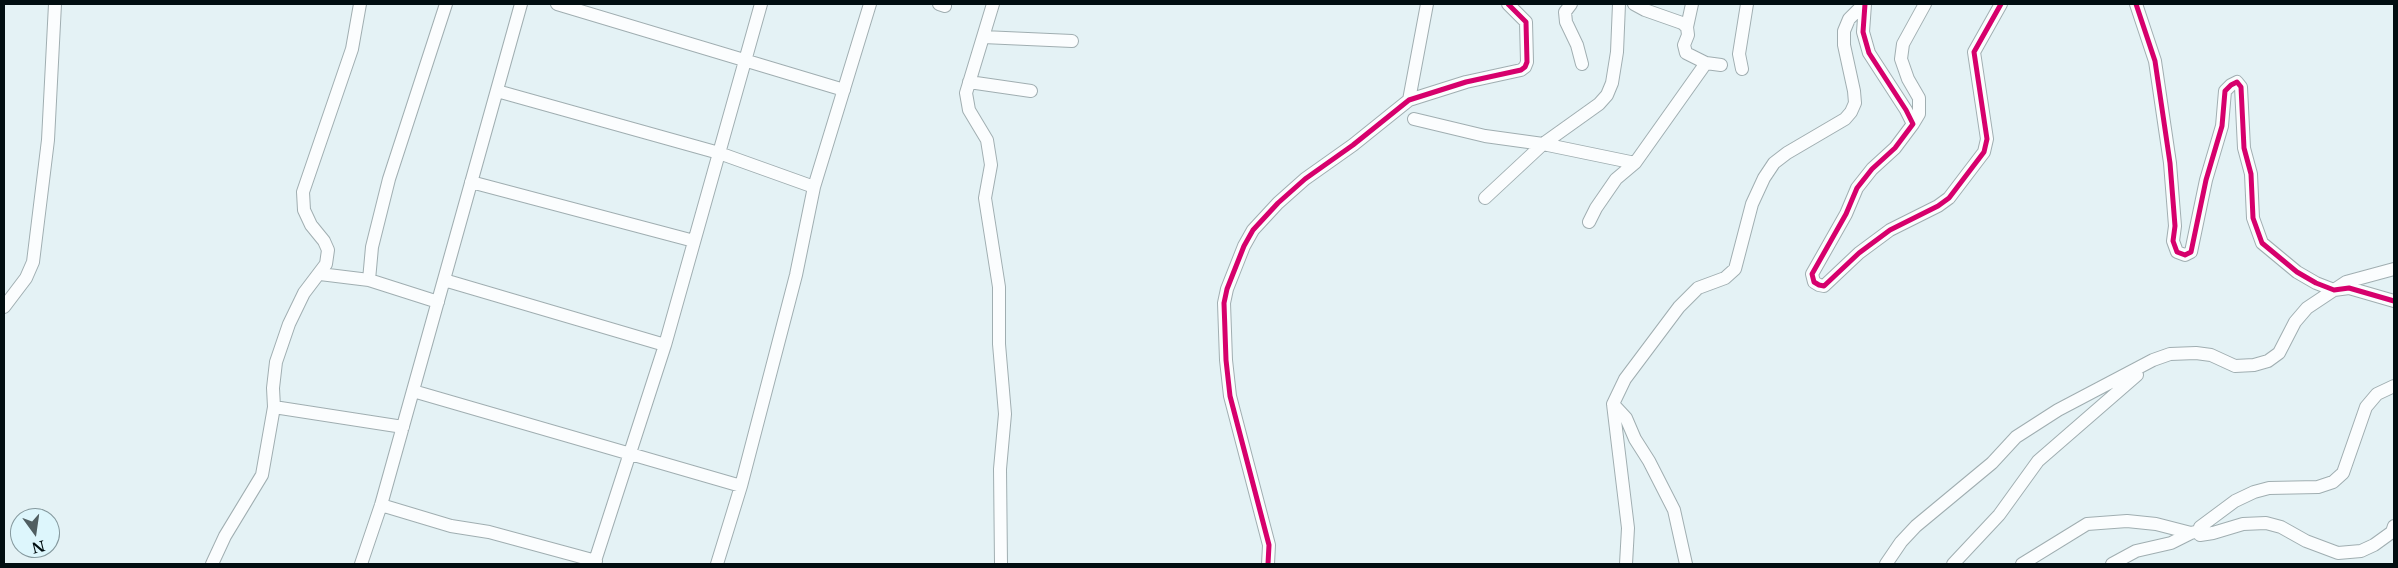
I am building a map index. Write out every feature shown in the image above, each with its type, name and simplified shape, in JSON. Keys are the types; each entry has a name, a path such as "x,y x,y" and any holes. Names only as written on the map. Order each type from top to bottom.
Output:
{"street":[{"path":"4,307 26,278 33,262 48,140 55,4"},
{"path":"212,564 225,536 262,476 274,407 272,388 276,362 288,324 304,293 326,264 328,250 324,241 311,225 304,210 303,192 352,49 360,4"},
{"path":"369,280 372,247 389,179 446,4"},
{"path":"361,564 381,505 521,4"},
{"path":"557,4 844,90"},
{"path":"381,505 451,526 489,532 595,563 666,345 761,4"},
{"path":"717,564 741,486 796,275 814,187 870,4"},
{"path":"992,4 966,93 969,110 987,140 991,165 985,198 998,287 999,344 1005,414 1000,469 999,525 1001,564"},
{"path":"1409,100 1427,4"},
{"path":"1268,564 1269,545 1230,396 1225,318 1227,289 1253,230 1278,202 1304,179 1353,145 1409,100 1466,82 1521,70 1525,67 1527,62 1526,22 1508,4"},
{"path":"1571,4 1566,12 1566,22 1577,45 1582,64"},
{"path":"1485,198 1543,144 1599,104 1607,95 1612,82 1617,52 1619,4"},
{"path":"1634,4 1645,10 1682,23 1687,27"},
{"path":"1692,4 1687,27 1688,35 1684,46 1686,53 1706,63 1721,65"},
{"path":"1742,69 1739,54 1746,4"},
{"path":"1864,4 1863,32 1869,53 1913,124"},
{"path":"1626,564 1628,528 1613,404 1625,379 1679,307 1698,288 1725,278 1735,269 1752,204 1764,178 1774,163 1787,153 1845,119 1851,112 1855,104 1844,45 1844,31 1849,19 1864,4"},
{"path":"1925,4 1903,44 1900,60 1919,98 1919,114 1895,148 1872,169 1857,188 1846,214 1812,274 1814,282 1819,285 1824,286 1859,254 1890,230 1938,206 1949,198 1984,152 1987,139 1974,52 2001,4"},
{"path":"2136,4 2155,61 2170,163 2175,226 2173,241 2177,252 2185,255 2191,252 2206,180 2222,126 2225,91 2237,82 2242,88 2244,148 2251,174 2253,218 2262,243 2297,272 2316,283 2334,290 2349,288 2394,301"},
{"path":"983,37 1072,41"},
{"path":"1590,222 1596,208 1616,179 1634,163 1706,63"},
{"path":"970,82 1031,91"},
{"path":"497,91 719,153 814,187"},
{"path":"1414,119 1485,136 1543,144 1634,163"},
{"path":"471,182 694,241"},
{"path":"1886,564 1901,542 1916,526 1992,463 2016,438 2058,410 2160,358 2196,353 2211,355 2235,366 2254,365 2268,361 2279,353 2295,322 2307,308 2346,282 2394,269"},
{"path":"320,274 369,280 438,302"},
{"path":"444,280 666,345"},
{"path":"1953,564 1998,515 2038,461 2128,382 2160,358"},
{"path":"2112,564 2136,551 2171,543 2195,532 2228,506 2254,492 2269,488 2318,486 2333,482 2343,473 2366,407 2377,394 2394,386"},
{"path":"413,391 741,486"},
{"path":"1613,404 1626,418 1635,439 1649,461 1674,510 1686,564"},
{"path":"274,407 403,427"},
{"path":"2022,564 2087,524 2127,521 2156,524 2195,532 2200,535 2243,524 2266,524 2281,527 2306,541 2338,553 2361,551 2374,546 2392,532 2394,526"}],"cycle path":[{"path":"1268,564 1269,545 1230,396 1226,360 1224,303 1227,289 1244,246 1253,230 1278,203 1305,179 1353,145 1409,100 1466,82 1521,70 1525,67 1527,62 1526,22 1508,4"},
{"path":"1865,4 1863,32 1869,53 1913,124 1895,148 1872,169 1857,188 1846,214 1812,274 1814,282 1824,286 1859,253 1890,230 1938,206 1949,198 1984,152 1987,139 1974,52 2001,4"},
{"path":"2136,4 2155,61 2170,163 2175,226 2173,241 2177,252 2185,255 2191,252 2206,180 2222,126 2225,91 2237,82 2241,87 2244,148 2251,174 2253,218 2262,243 2297,272 2316,283 2334,290 2349,288 2394,301"}]}
